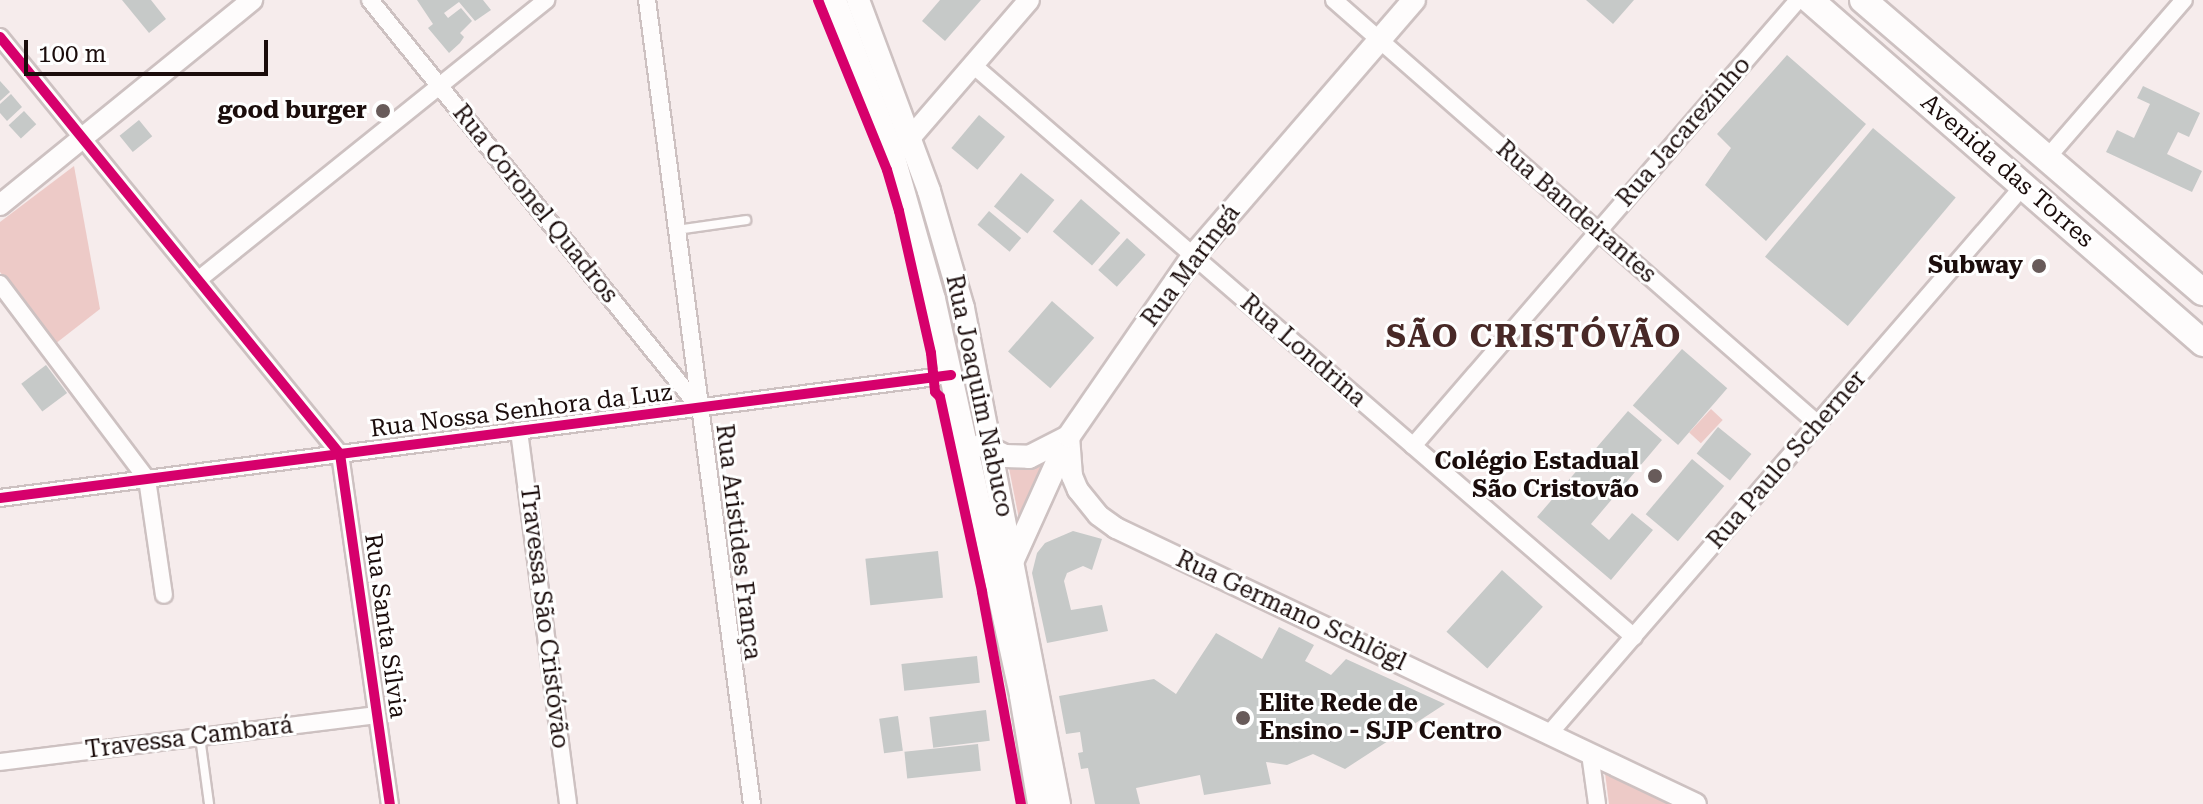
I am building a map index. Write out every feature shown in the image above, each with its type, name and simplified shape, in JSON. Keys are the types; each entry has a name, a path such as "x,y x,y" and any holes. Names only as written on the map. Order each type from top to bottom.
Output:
{"highway":[{"name":"Avenida das Torres","path":"1810,0 2203,343"},
{"name":"Avenida das Torres","path":"1863,0 2194,281"}],"main road":[{"name":"Rua Joaquim Nabuco","path":"835,0 894,158 951,375 1021,696 1039,804"},
{"name":"Rua Joaquim Nabuco","path":"858,0 910,138 963,308 1059,804"},
{"name":"Rua Maringá","path":"1012,562 1069,436 1193,256 1414,0"},
{"path":"894,158 910,138"},
{"path":"961,421 974,439 991,452 1029,457 1069,436"}],"street":[{"path":"0,205 252,0"},
{"name":"Rua Coronel Quadros","path":"370,0 700,408"},
{"path":"198,280 546,0"},
{"name":"Rua Aristides França","path":"647,0 752,804"},
{"path":"910,138 1029,0"},
{"name":"Rua Bandeirantes","path":"1334,0 1818,424"},
{"name":"Rua Jacarezinho","path":"1413,446 1798,0"},
{"path":"2047,158 2184,0"},
{"path":"0,37 340,454"},
{"name":"Rua Londrina","path":"973,65 1634,637"},
{"name":"Rua Paulo Scherner","path":"1549,734 2024,185"},
{"path":"0,284 147,479 164,595"},
{"name":"Rua Nossa Senhora da Luz","path":"0,498 951,375"},
{"name":"Travessa São Cristóvão","path":"519,431 568,804"},
{"name":"Rua Germano Schlögl","path":"1069,436 1069,461 1078,490 1098,515 1116,528 1696,804"},
{"name":"Rua Santa Sílvia","path":"340,454 390,804"},
{"name":"Travessa Cambará","path":"0,762 377,715"},
{"path":"1590,754 1597,804"}],"lane":[{"path":"677,230 746,220"},
{"path":"200,737 209,804"}],"shaded area":[{"path":"74,166 100,309 55,344 0,272 0,222"},
{"path":"1711,409 1723,420 1701,443 1689,432"},
{"path":"1008,463 1048,464 1020,524"},
{"path":"1605,773 1673,804 1609,804"}],"building":[{"path":"122,0 151,0 166,19 149,33"},
{"path":"417,0 483,0 491,10 475,21 459,2 444,13 448,18 461,8 472,21 460,33 464,37 460,43 449,53 428,28 433,24"},
{"path":"940,0 981,0 945,41 922,21"},
{"path":"1586,0 1634,0 1613,24"},
{"path":"1787,55 1866,124 1766,241 1705,185 1731,148 1717,134"},
{"path":"0,81 10,92 0,101"},
{"path":"2143,86 2200,113 2189,137 2178,132 2167,154 2202,171 2192,192 2106,152 2117,130 2134,138 2150,104 2137,98"},
{"path":"11,94 22,107 7,121 0,113 0,104"},
{"path":"24,111 36,124 21,138 9,125"},
{"path":"979,115 1005,137 977,170 951,148"},
{"path":"139,120 152,136 133,152 120,136"},
{"path":"1873,128 1956,197 1848,326 1765,257"},
{"path":"1021,173 1054,200 1027,233 994,206"},
{"path":"1081,199 1120,233 1092,266 1053,231"},
{"path":"989,211 1021,238 1010,252 977,225"},
{"path":"1127,238 1146,255 1117,287 1098,270"},
{"path":"1052,301 1094,338 1050,388 1008,352"},
{"path":"1682,349 1727,388 1678,445 1633,406"},
{"path":"46,365 67,393 42,412 21,384"},
{"path":"1628,411 1662,440 1591,524 1609,540 1632,513 1653,530 1611,580 1537,517"},
{"path":"1718,427 1751,454 1730,480 1697,453"},
{"path":"1692,459 1724,486 1678,541 1646,514"},
{"path":"1073,531 1102,539 1092,570 1083,566 1067,573 1064,581 1071,610 1102,605 1108,631 1047,643 1032,573 1037,553 1045,543"},
{"path":"938,551 943,598 870,605 865,559"},
{"path":"1502,570 1543,607 1487,668 1446,632"},
{"name":"Elite Rede de Ensino - SJP Centro","path":"1279,627 1314,645 1305,661 1331,675 1346,659 1445,704 1345,769 1313,754 1287,765 1266,762 1271,784 1204,795 1200,775 1136,788 1140,804 1095,804 1088,768 1081,769 1078,753 1083,752 1080,732 1066,734 1059,696 1154,679 1176,694 1216,633 1262,659"},
{"path":"977,656 980,683 904,691 901,664"},
{"path":"986,710 990,741 933,748 929,717"},
{"path":"898,716 903,751 884,753 879,719"},
{"path":"978,744 981,771 907,779 904,752"}],"cycle path":[{"path":"818,0 887,170 899,211 931,353 935,392 940,397 982,592 1021,804"},
{"path":"0,37 340,454 390,804"},
{"path":"0,498 951,375"}],"place":[{"name":"good burger","path":"383,111"},
{"name":"Subway","path":"2039,266"},
{"name":"Colégio Estadual São Cristovão","path":"1655,476"},
{"name":"Elite Rede de Ensino - SJP Centro","path":"1243,718"}],"district":[{"name":"SÃO CRISTÓVÃO","path":"1534,336"}]}
